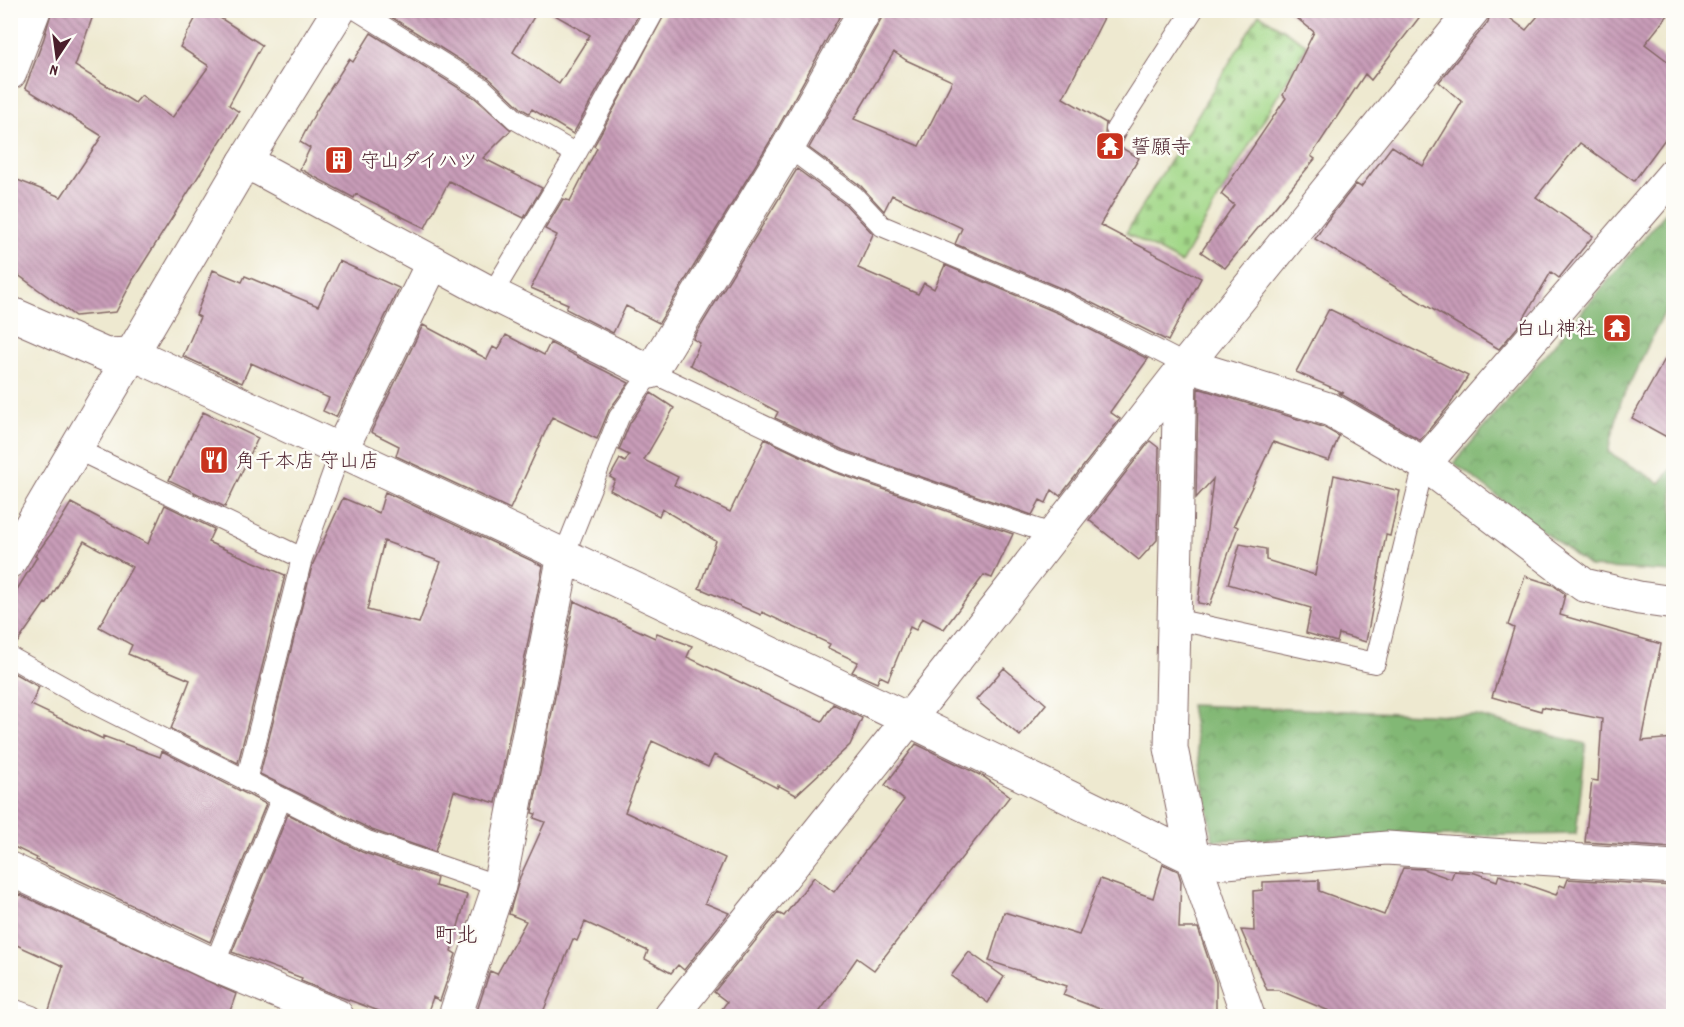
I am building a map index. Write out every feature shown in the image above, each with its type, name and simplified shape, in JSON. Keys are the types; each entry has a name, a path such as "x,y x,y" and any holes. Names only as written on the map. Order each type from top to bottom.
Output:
{"street":[{"path":"11,71 34,10"},
{"path":"10,561 244,163 339,10"},
{"path":"244,163 260,169 492,294 651,372 788,147 865,10"},
{"path":"671,1017 910,718 1461,14"},
{"path":"1424,464 1674,174"},
{"path":"340,450 433,262"},
{"path":"10,313 106,355 132,354 910,718 1193,858 1226,862 1387,848 1674,867"},
{"path":"1183,369 1331,410 1424,464 1584,585 1674,603"},
{"path":"1183,369 1171,748 1193,858 1248,1017"},
{"path":"455,1017 499,886 564,555"},
{"path":"10,869 214,965 333,1016"}],"lane":[{"path":"357,10 482,88 515,119 576,154"},
{"path":"492,294 576,154 655,10"},
{"path":"1116,129 1193,10"},
{"path":"788,147 854,196 882,226 1065,303 1183,369"},
{"path":"564,555 620,417 651,372 838,461 1053,534"},
{"path":"76,449 302,558"},
{"path":"246,782 302,558 340,450"},
{"path":"1174,619 1375,663 1424,464"},
{"path":"10,657 89,701 246,782 368,841 499,886"},
{"path":"214,965 281,799"},
{"path":"10,1008 32,1017"}],"path":[{"path":"1674,668 1674,715"}],"green space":[{"path":"1259,14 1307,45 1181,263 1126,233"},
{"name":"白山神社","path":"1673,204 1673,295 1621,401 1608,452 1660,483 1673,467 1673,572 1590,567 1454,463"},
{"path":"1190,705 1477,716 1586,744 1576,834 1213,840"}],"building":[{"path":"52,10 95,10 75,66 135,103 141,96 172,118 209,66 180,47 200,10 208,10 262,45 229,105 239,112 134,278 116,312 75,316 10,269 10,177 61,197 102,136 25,88"},
{"path":"384,10 538,10 513,52 559,84 590,35 546,10 641,10 573,134 532,109 529,113 522,109 489,78 383,12"},
{"path":"667,10 843,10 772,138 659,323 626,306 613,333 566,309 568,304 531,288 557,235 545,229 563,199 570,201 597,148 594,146"},
{"path":"884,10 1108,10 1063,98 1106,123 1105,134 1110,139 1121,140 1126,135 1120,147 1139,158 1100,225 1201,278 1168,341 1070,292 955,244 962,228 892,195 884,211 861,186 809,148","holes":["894,52 952,81 919,146 854,119"]},
{"path":"1287,10 1425,10 1371,80 1365,74 1311,156 1315,159 1225,268 1201,252 1234,205 1221,194 1286,98 1283,95 1314,32"},
{"path":"1491,10 1499,10 1526,30 1543,10 1672,10 1645,44 1674,66 1674,127 1634,181 1580,143 1536,197 1593,236 1559,278 1551,272 1521,323 1499,349 1315,239 1356,184 1361,187 1392,146 1423,166 1462,102 1439,82 1488,22"},
{"path":"371,33 475,98 511,130 483,158 542,188 524,218 449,181 425,228 356,194 354,198 300,169 310,148 300,142 316,111 349,59 353,62"},
{"path":"797,169 846,205 873,234 858,268 918,294 924,283 934,289 945,265 1060,314 1148,359 1110,412 1120,419 1060,496 1052,490 1046,503 1040,500 1032,515 843,450 775,418 778,412 690,365 700,343 693,339"},
{"path":"339,261 399,288 336,417 323,411 329,398 251,363 242,383 183,356 200,317 196,315 213,270 242,282 245,276 318,306"},
{"path":"1329,309 1468,376 1449,406 1420,440 1339,393 1344,393 1296,372"},
{"path":"423,325 487,359 493,347 498,350 506,335 544,355 550,343 629,383 609,410 597,439 552,417 510,509 396,456 399,446 371,432"},
{"path":"1674,343 1674,441 1632,418"},
{"path":"1198,388 1323,427 1339,436 1329,461 1273,442 1234,525 1238,527 1210,605 1198,603 1213,479 1196,498"},
{"path":"651,393 674,408 644,460 678,477 674,485 730,512 765,439 834,472 1013,534 992,578 984,575 944,629 922,618 916,630 910,627 888,680 880,676 877,683 852,672 858,662 828,648 830,644 762,612 761,615 699,588 716,541 662,509 659,516 610,490 615,480 610,477 620,459 625,462 629,455 619,450 630,423"},
{"name":"角千本店 守山店","path":"203,412 258,438 225,507 169,480"},
{"path":"1150,441 1159,448 1157,540 1139,560 1089,520"},
{"path":"1334,475 1400,491 1390,536 1386,535 1366,642 1339,634 1337,642 1306,633 1311,608 1228,584 1240,544 1266,549 1266,560 1315,575"},
{"path":"385,492 543,566 496,803 454,791 435,852 372,830 260,774 312,566 343,498 379,513","holes":["384,541 441,562 419,623 367,610"]},
{"path":"71,503 148,544 165,505 214,529 208,542 285,575 238,763 171,729 190,680 128,654 132,645 99,627 132,567 84,541 47,604 45,603 15,646 10,645 10,601 37,557 35,556"},
{"path":"1525,576 1553,585 1565,594 1560,615 1661,644 1642,741 1674,738 1674,848 1585,842 1592,780 1598,781 1602,719 1542,707 1541,711 1492,697 1514,628 1508,625"},
{"path":"574,601 655,638 657,633 692,646 687,657 822,721 833,704 862,718 850,745 796,795 778,785 777,788 714,755 708,767 652,741 625,812 725,858 705,903 729,913 684,970 678,965 671,973 645,959 648,951 585,922 577,941 573,939 541,1017 475,1017 490,971 497,974 526,921 509,914 520,877 545,822 534,818 536,814 532,813"},
{"path":"1004,668 1046,704 1020,736 976,700"},
{"path":"10,671 39,687 31,705 103,739 103,736 160,757 162,751 266,804 210,942 36,860 37,858 10,845"},
{"path":"916,744 984,777 1010,796 874,970 857,958 816,1017 716,1017 727,1002 714,992 778,913 784,916 814,877 834,892 904,800 885,785"},
{"path":"288,814 362,852 437,878 435,886 467,895 451,951 456,954 440,1001 433,997 426,1017 395,1017 232,952"},
{"path":"1163,864 1178,871 1181,881 1179,928 1198,928 1216,982 1216,1017 1121,1017 1063,995 1067,986 989,961 1004,912 1079,935 1100,879 1153,898"},
{"path":"1403,868 1423,869 1451,879 1454,871 1475,873 1497,881 1499,875 1556,895 1560,885 1565,887 1568,879 1674,886 1674,1017 1344,1017 1278,990 1267,990 1241,930 1254,931 1253,891 1263,890 1263,882 1319,880 1319,891 1384,915"},
{"path":"19,894 236,994 228,1017 66,1017 49,1010 63,966 10,942 10,913"},
{"path":"969,952 1004,977 988,1003 951,976"}],"place":[{"name":"誓願寺","path":"1110,146"},
{"name":"守山ダイハツ","path":"339,160"},
{"name":"白山神社","path":"1617,328"},
{"name":"角千本店 守山店","path":"214,460"}],"district":[{"name":"町北","path":"456,934"}]}
